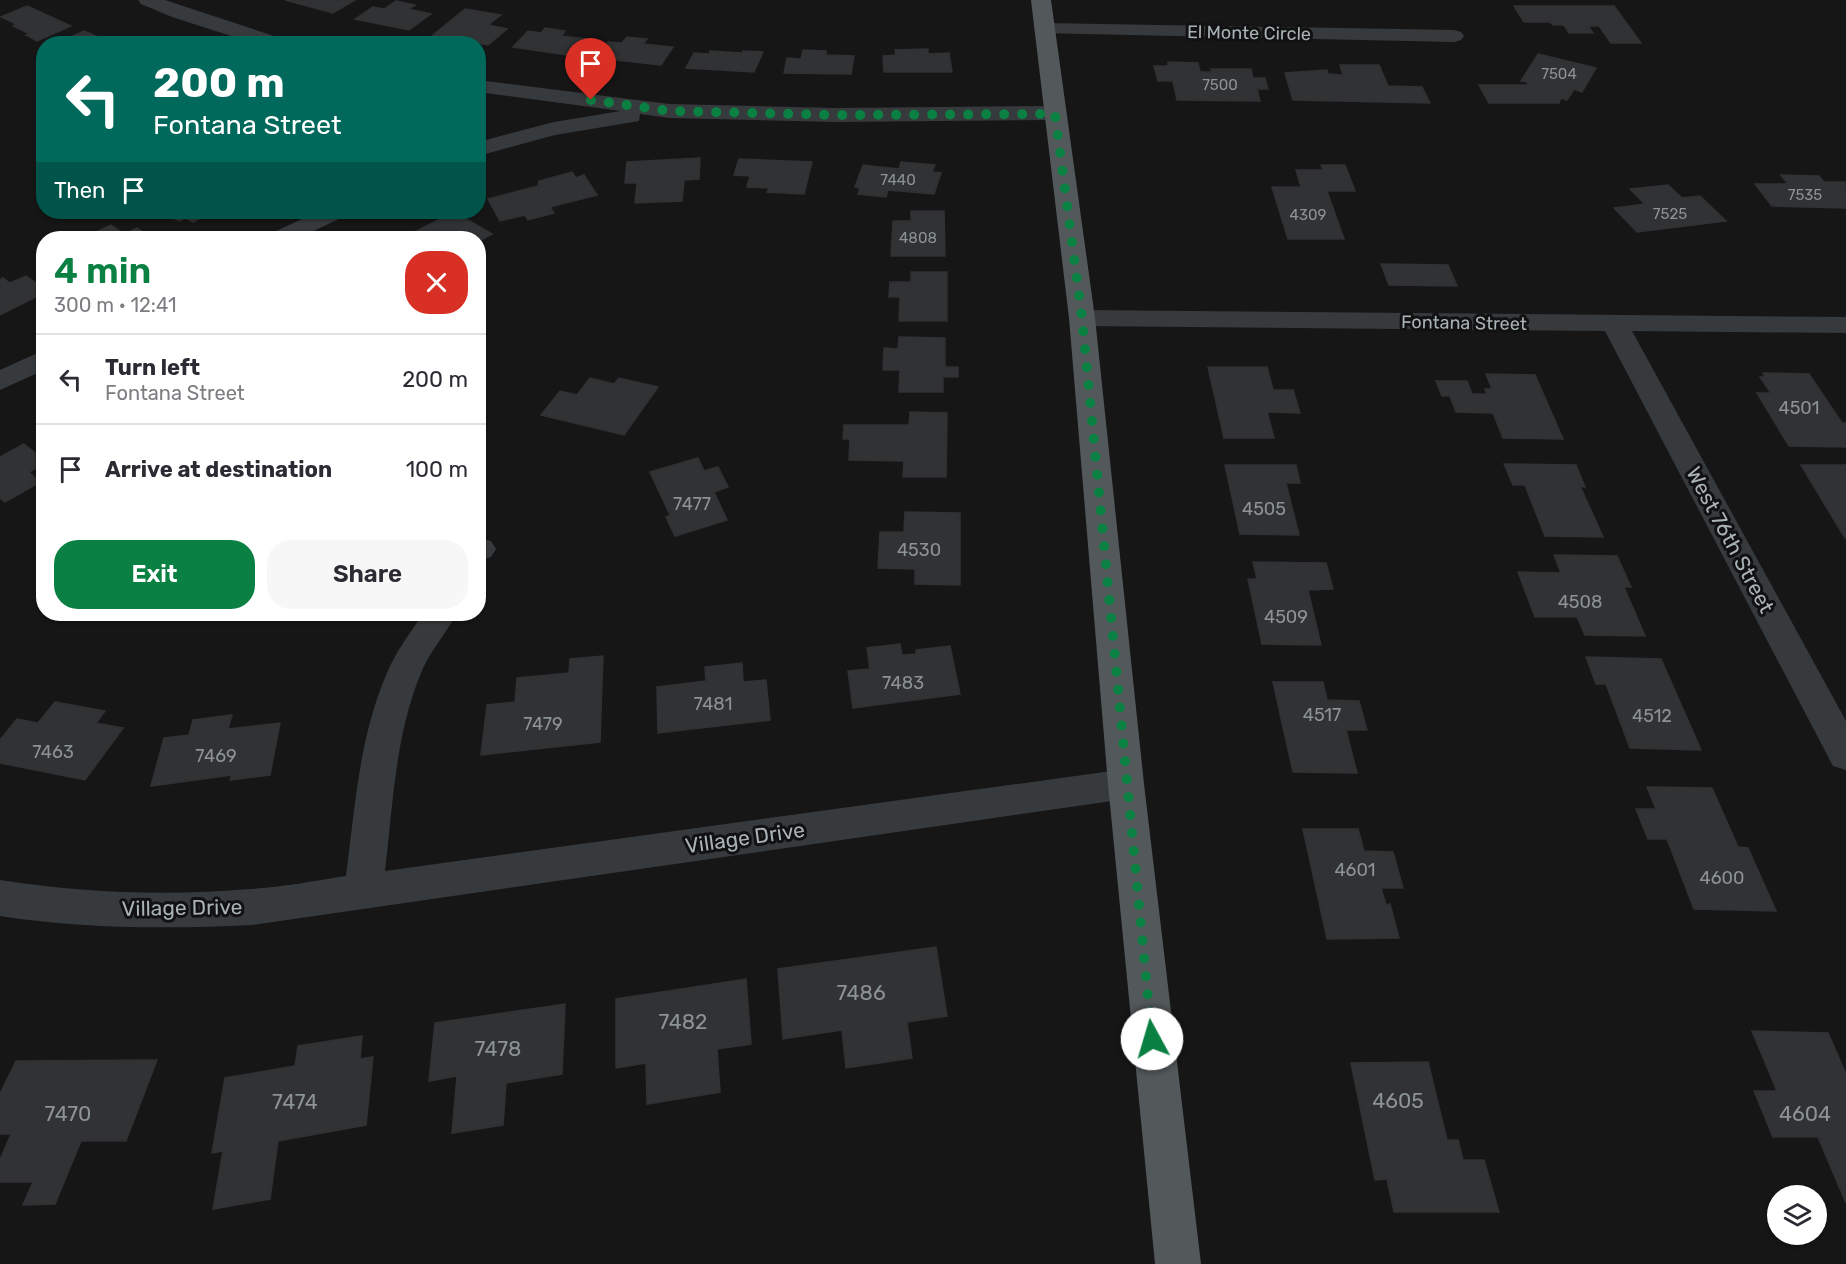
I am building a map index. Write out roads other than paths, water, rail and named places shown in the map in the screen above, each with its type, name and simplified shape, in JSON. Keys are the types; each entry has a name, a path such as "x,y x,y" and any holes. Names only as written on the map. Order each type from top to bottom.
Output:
{"main road":[{"path":"1043,15 1082,318 1126,784 1178,1264"}],"street":[{"path":"148,0 190,17 253,36"},
{"name":"El Monte Circle","path":"1043,15 1454,36"},
{"path":"486,87 669,111 836,115 1055,114"},
{"path":"486,147 554,129 669,111"},
{"path":"296,231 321,219"},
{"name":"Fontana Street","path":"1082,318 1846,325"},
{"name":"West 76th Street","path":"1615,324 1846,755"},
{"path":"0,381 36,363"},
{"path":"363,892 382,750 391,711 404,672 436,621"},
{"name":"Village Drive","path":"0,898 36,904 155,912 252,907 1126,784"}]}
